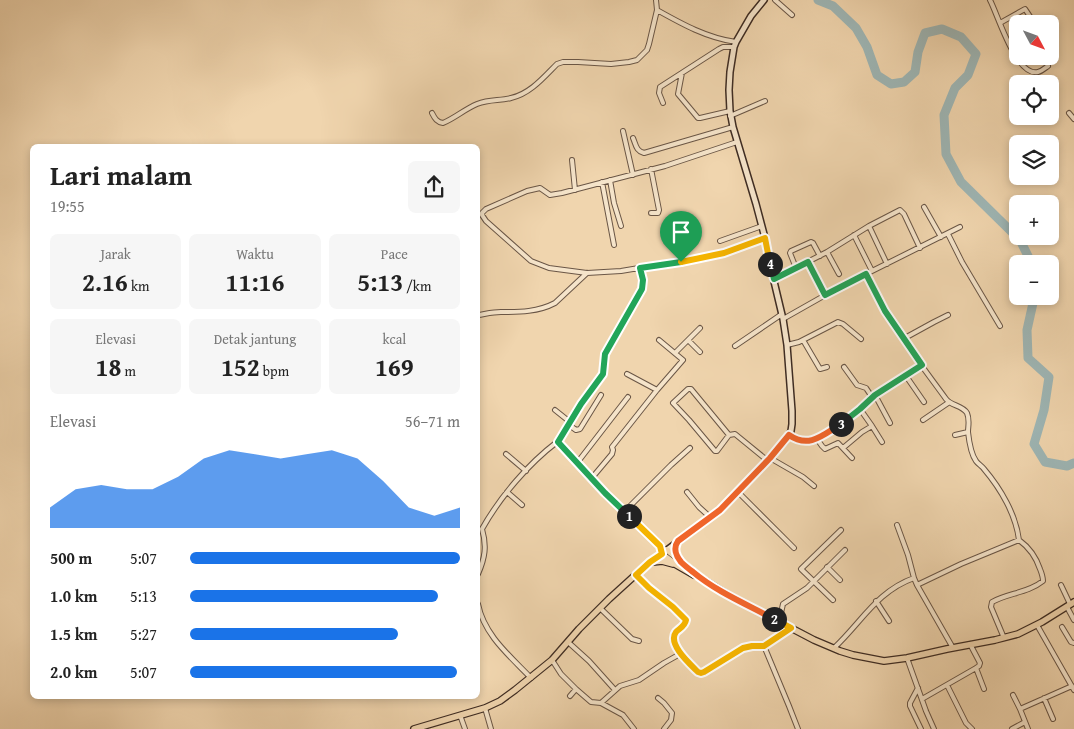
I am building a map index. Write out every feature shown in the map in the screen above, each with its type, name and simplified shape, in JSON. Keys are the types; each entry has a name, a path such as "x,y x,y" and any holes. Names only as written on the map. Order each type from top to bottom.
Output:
{"main road":[{"path":"414,729 485,708 505,698 531,678 552,660 600,608 663,550 720,510 769,459 789,435 792,424 792,411 787,345 782,316 762,226 730,114 730,72 735,45 751,16 764,0"},
{"path":"678,541 675,549 678,563"},
{"path":"663,550 678,563 728,595 779,622 834,648 853,655 884,661 908,658 1018,634 1037,625 1070,604"},
{"path":"650,562 678,563"}],"street":[{"path":"432,113 436,120 444,123 475,105 489,100 511,98 520,95 562,62 611,64 634,61 647,50 657,10 656,0"},
{"path":"775,0 792,15"},
{"path":"990,0 1009,44"},
{"path":"1014,15 1025,9 1029,15"},
{"path":"657,10 698,31 735,45"},
{"path":"1000,23 1009,18"},
{"path":"663,103 658,93 660,88 718,49 735,45"},
{"path":"1024,65 1030,71 1037,72 1041,72 1048,66"},
{"path":"682,74 678,94 698,118 730,114 765,101"},
{"path":"1069,113 1074,119"},
{"path":"633,138 637,149 644,153 733,127"},
{"path":"623,131 633,175"},
{"path":"737,142 633,175 555,195 547,194 540,188 527,191 486,209 482,216 534,263 548,268 587,274 621,271 710,256 724,253 765,238"},
{"path":"572,160 575,190"},
{"path":"651,169 659,210 658,213 651,214"},
{"path":"610,180 621,226"},
{"path":"602,182 614,245"},
{"path":"924,207 941,237"},
{"path":"774,279 820,256 890,214 901,210 920,248"},
{"path":"720,241 762,226"},
{"path":"869,226 887,264"},
{"path":"734,346 782,316 960,227"},
{"path":"948,234 962,262 1000,326"},
{"path":"854,235 872,271"},
{"path":"796,268 790,254 791,251 811,242 820,256"},
{"path":"827,252 839,274"},
{"path":"808,262 825,295"},
{"path":"480,568 486,542 480,528 492,510 526,471 558,442 603,374 605,354 642,289 643,280 640,268"},
{"path":"480,315 522,312 549,307 587,274"},
{"path":"866,274 885,311 948,402 958,405 967,413 969,420 968,432 975,458 1006,500 1018,530 1019,540 1035,556 1043,581 1036,587 992,602 991,607 1004,638"},
{"path":"903,339 948,315"},
{"path":"787,345 799,342 838,322 843,324 861,340"},
{"path":"675,353 700,328"},
{"path":"591,479 612,454 612,447 656,390 683,360 659,340"},
{"path":"688,340 700,352"},
{"path":"803,340 820,369 827,367"},
{"path":"789,435 799,440 811,441 817,439 844,422 874,396 922,365"},
{"path":"844,368 856,385 866,388 874,396 890,423"},
{"path":"627,374 656,390"},
{"path":"906,376 924,402"},
{"path":"729,435 691,389 688,389 673,403 715,451 717,451 729,435 735,434 769,459 803,476 814,486"},
{"path":"555,410 576,430 580,429 601,395"},
{"path":"577,463 628,397"},
{"path":"923,420 948,402"},
{"path":"860,409 882,442"},
{"path":"843,448 872,426"},
{"path":"955,435 968,432"},
{"path":"817,439 825,449 838,443 852,458"},
{"path":"558,442 591,479 663,550"},
{"path":"625,511 690,448"},
{"path":"506,454 526,471"},
{"path":"507,492 522,505"},
{"path":"687,492 710,517"},
{"path":"738,492 794,548"},
{"path":"897,524 917,585 952,648"},
{"path":"833,600 801,569 841,530"},
{"path":"917,585 1019,540"},
{"path":"779,622 783,604 806,588 845,550"},
{"path":"827,567 840,580"},
{"path":"636,575 686,620 673,638 674,644 680,654 698,672 704,672 743,648 764,646 791,628"},
{"path":"834,648 876,602 894,587 914,578"},
{"path":"1061,585 1070,604 1074,620"},
{"path":"876,602 889,621"},
{"path":"600,608 632,639 639,641"},
{"path":"480,614 489,632 531,678"},
{"path":"1020,709 1073,688 1037,625"},
{"path":"1062,627 1071,642 1074,643"},
{"path":"568,642 615,690"},
{"path":"922,699 980,664 970,644"},
{"path":"764,646 798,729"},
{"path":"601,703 620,686 643,677 680,654"},
{"path":"908,658 934,729"},
{"path":"552,660 561,674 591,702 601,703 623,716 634,729"},
{"path":"976,668 984,690"},
{"path":"948,685 966,723 972,729"},
{"path":"918,688 910,706 921,729"},
{"path":"570,696 576,689"},
{"path":"1013,695 1028,729"},
{"path":"658,698 672,713 671,720 664,729"},
{"path":"1044,698 1053,719"},
{"path":"485,708 491,729"},
{"path":"460,715 465,729"},
{"path":"1012,729 1025,722"}],"waterway":[{"path":"818,0 833,6 856,28 867,47 877,75 891,84 904,82 915,72 918,52 925,33 942,29 961,37 976,54 968,75 955,88 944,115 946,154 961,182 1020,240 1028,255"},
{"path":"1033,305 1027,330 1028,358 1049,377 1044,410 1034,444 1045,462 1067,466 1074,463"}],"route":[{"path":"765,238 774,279 808,262 825,295 866,274 885,311 922,365 875,395 844,422 817,439 811,441 799,440 789,435 770,458 720,510 678,541 675,549 680,561 701,578 728,595 791,628 764,646 743,648 701,673 680,654 673,638 686,623 686,620 636,575 662,554 662,548 605,493 566,453 558,442 581,404 603,374 605,354 642,289 643,275 640,268 681,262 724,253 765,238"}]}
